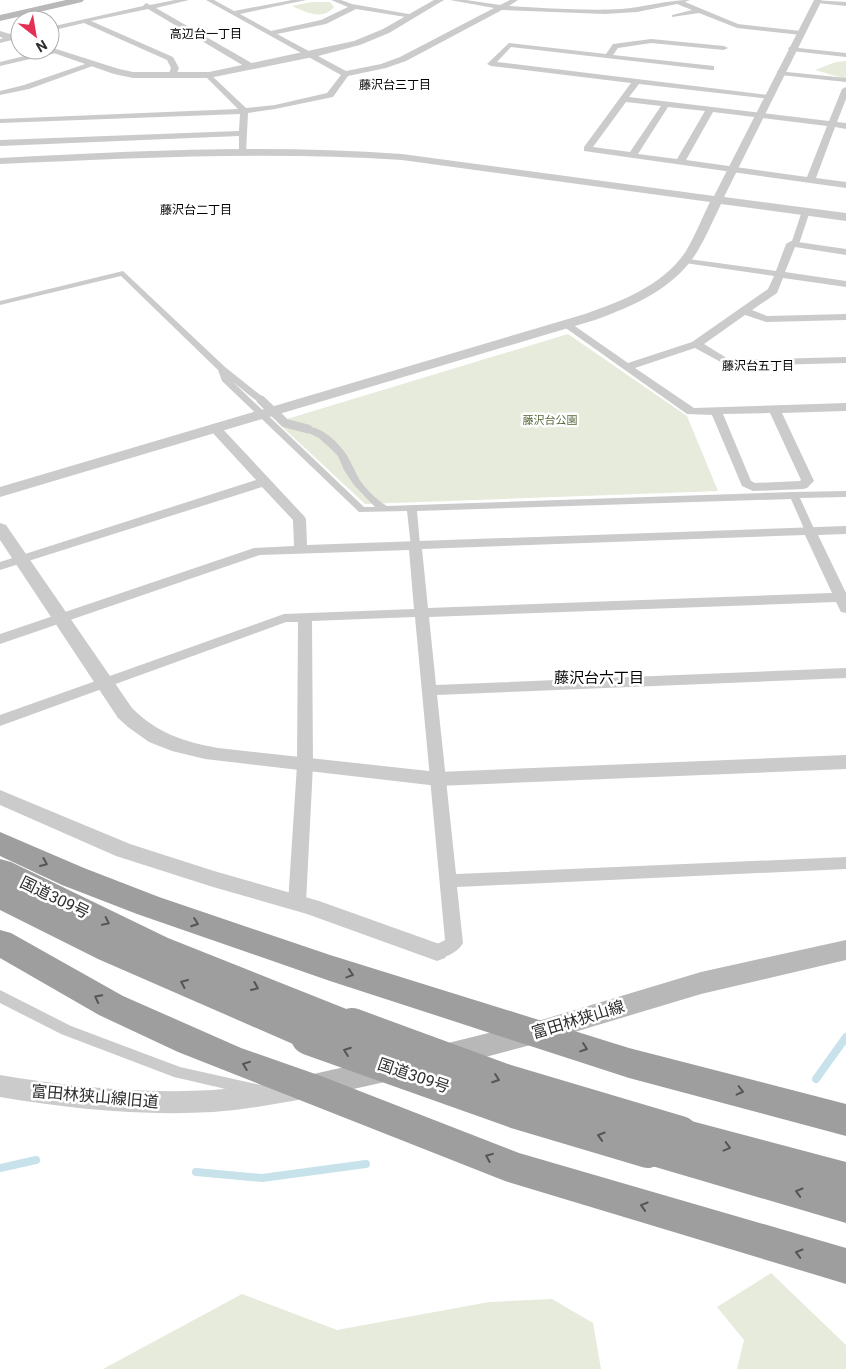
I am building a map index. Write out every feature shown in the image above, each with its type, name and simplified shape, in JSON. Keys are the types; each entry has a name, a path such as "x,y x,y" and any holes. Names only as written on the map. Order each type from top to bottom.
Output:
{"highway":[{"path":"0,843 72,875 195,923 442,1004 538,1032 630,1064 810,1108 846,1120"},
{"name":"国道309号","path":"0,870 157,947 352,1026 505,1082 680,1134 846,1179"},
{"name":"国道309号","path":"0,896 108,950 309,1037 517,1111 846,1206"},
{"path":"0,942 34,964 142,1020 234,1060 309,1087 518,1169 846,1266"}],"main road":[{"path":"0,18 79,0"},
{"name":"富田林狭山線","path":"309,1087 491,1045 701,983 846,950"}],"street":[{"path":"138,0 252,67"},
{"path":"60,27 186,0"},
{"path":"209,0 345,74"},
{"path":"233,13 303,0"},
{"path":"334,0 355,6 412,16"},
{"path":"60,53 133,75 209,75 310,55 368,39 440,0"},
{"path":"453,0 502,8 593,9 620,12 687,0"},
{"path":"0,121 244,111 275,107 330,95 345,74 395,62 515,0"},
{"path":"0,492 215,428 261,407 565,324 617,308 641,297 666,280 685,260 817,0 846,4"},
{"path":"675,1 737,26 801,33"},
{"path":"270,33 323,22 355,6"},
{"path":"674,16 700,11"},
{"path":"85,21 170,59 175,68 172,76"},
{"path":"733,34 737,26"},
{"path":"608,56 616,46 651,41 713,65 768,97"},
{"path":"509,45 713,65 636,81 492,64 509,45"},
{"path":"792,49 846,55"},
{"path":"0,64 15,60"},
{"path":"0,93 94,64"},
{"path":"780,73 846,80"},
{"path":"209,75 244,111 243,150"},
{"path":"636,81 587,149 846,185"},
{"path":"810,181 846,89"},
{"path":"624,99 846,126"},
{"path":"633,155 666,104"},
{"path":"680,162 710,110"},
{"path":"0,143 58,142 244,132"},
{"path":"0,160 243,150 338,152 402,157 846,217"},
{"path":"626,367 697,344 773,292 806,211"},
{"path":"794,244 846,252"},
{"path":"685,260 846,284"},
{"path":"0,303 123,273 261,407 362,510 846,494"},
{"path":"744,311 766,319 846,317"},
{"path":"565,324 691,412 846,408"},
{"path":"697,344 728,363 846,360"},
{"path":"222,369 225,379 261,407 286,423 316,431 323,436 342,456 348,470 363,490 385,509"},
{"path":"716,411 746,483 753,487 803,486 808,482 775,410"},
{"path":"215,428 299,519 301,549"},
{"path":"0,566 264,482"},
{"path":"0,721 284,618 844,601 794,495"},
{"path":"0,797 124,850 213,879 296,903 437,952 454,943 412,509"},
{"path":"0,528 135,725 156,739 187,750 438,779 846,762"},
{"path":"0,638 260,550 846,530"},
{"path":"296,903 305,765 305,617"},
{"path":"429,690 846,673"},
{"path":"447,881 846,863"},
{"path":"0,996 66,1030 179,1073 270,1093"},
{"name":"富田林狭山線旧道","path":"0,1086 85,1098 153,1103 215,1100 309,1087"}],"green space":[{"path":"312,2 330,2 334,7 325,14 314,14 292,6"},
{"path":"846,61 846,79 815,70 836,62"},
{"name":"藤沢台公園","path":"568,334 687,416 718,491 365,504 277,422"},
{"path":"771,1273 846,1345 846,1369 737,1369 744,1340 717,1307"},
{"path":"242,1294 337,1330 489,1302 552,1299 593,1323 601,1369 103,1369"}],"waterway":[{"path":"816,1079 846,1037"},
{"path":"0,1168 36,1160"},
{"path":"196,1172 262,1178 366,1164"}],"district":[{"name":"高辺台一丁目","path":"206,34"},
{"name":"藤沢台三丁目","path":"395,85"},
{"name":"藤沢台二丁目","path":"196,210"},
{"name":"藤沢台五丁目","path":"758,366"},
{"name":"藤沢台六丁目","path":"599,678"}]}
